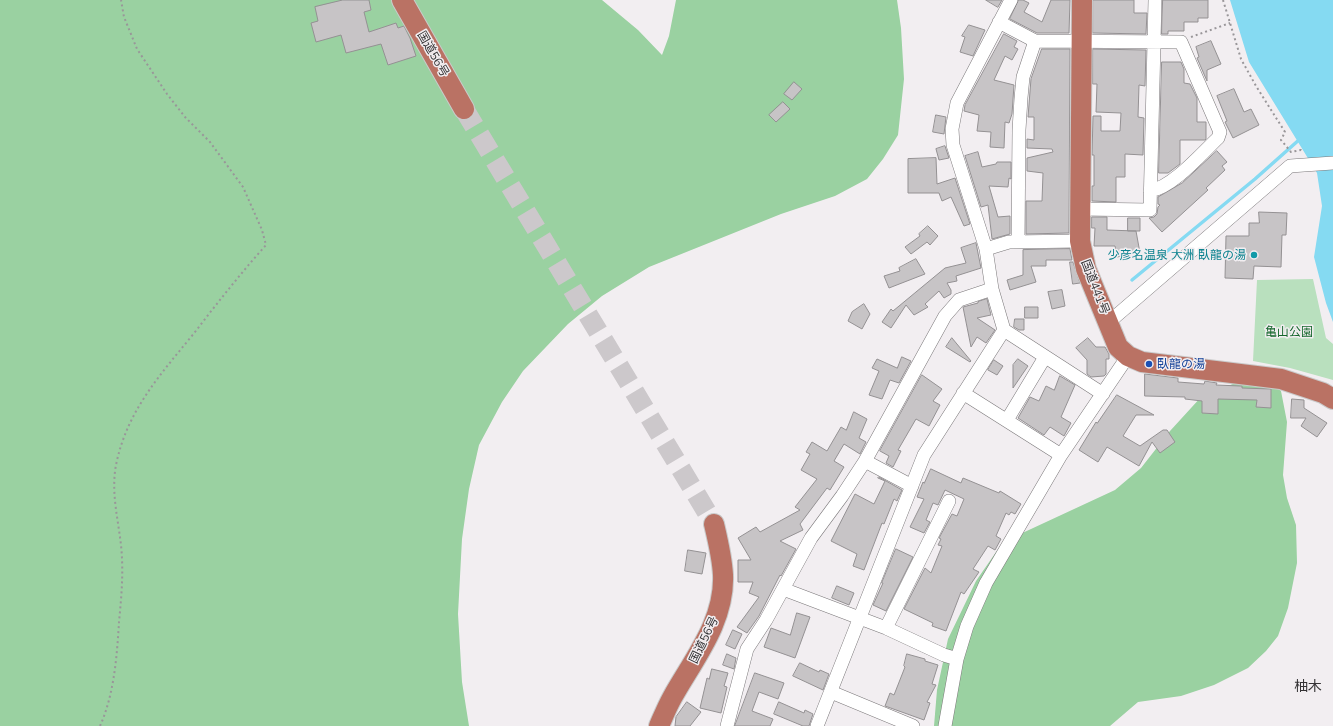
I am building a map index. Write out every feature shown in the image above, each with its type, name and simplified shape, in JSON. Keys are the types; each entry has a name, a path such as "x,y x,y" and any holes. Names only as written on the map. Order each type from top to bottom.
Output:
{"highway":[{"name":"国道56号","path":"402,0 464,109"},
{"name":"国道441号","path":"1082,0 1080,241 1086,269 1118,347 1128,356"},
{"path":"1128,356 1142,362 1282,379 1323,393 1333,399"},
{"name":"国道56号","path":"659,726 671,699 706,642 719,608 723,577 721,550 714,524"}],"street":[{"path":"1011,0 957,103 952,129 953,145 986,249 992,289 1004,330 1103,394"},
{"path":"1081,209 1150,210 1155,0"},
{"path":"999,22 1035,40 1181,42 1220,132 1218,138 1177,176 1158,190 1150,191"},
{"path":"1018,242 1020,98 1022,77 1035,40"},
{"path":"1109,322 1290,166 1305,159 1333,163"},
{"path":"986,249 1010,242 1080,241"},
{"path":"727,726 747,649 766,620 811,538 842,496 865,461 945,316 959,300 992,289"},
{"path":"817,726 924,455 1004,330"},
{"path":"945,726 957,659 967,626 986,583 1061,455 1128,356"},
{"path":"1007,420 1045,357"},
{"path":"963,393 1061,455"},
{"path":"865,461 912,486"},
{"path":"886,628 949,501"},
{"path":"783,589 886,628 944,655 957,659"},
{"path":"831,692 913,726"}],"path":[{"path":"100,726 105,715 116,661 122,592 122,558 114,494 116,466 128,424 142,398 266,245 262,230 243,187 210,142 185,117 167,94 137,49 124,17 121,0"},
{"path":"1223,0 1241,58 1256,86 1285,132 1281,140 1291,152 1301,150 1305,159"},
{"path":"1181,42 1230,23"}],"green space":[{"path":"0,0 602,0 638,30 662,55 669,36 676,0 897,0 901,28 904,79 898,135 883,159 867,179 835,196 781,214 649,267 602,296 568,324 523,371 502,402 479,445 469,489 462,539 458,614 462,682 469,726 0,726"},
{"name":"亀山公園","path":"1313,279 1326,338 1333,344 1333,380 1290,368 1253,361 1257,280"},
{"path":"1268,379 1281,391 1287,422 1283,475 1287,498 1296,525 1297,563 1288,608 1278,636 1266,651 1248,668 1214,685 1181,696 1138,702 1110,726 934,726 937,690 948,639 976,581 1003,542 1115,490 1141,468 1170,431 1202,396 1238,382"}],"water":[{"path":"1230,0 1333,0 1333,322 1326,303 1314,257 1322,206 1317,173 1249,62"}],"building":[{"path":"343,0 369,0 371,10 364,12 369,32 396,23 398,28 404,26 416,56 388,65 381,44 346,53 341,35 316,42 311,23 318,21 315,7"},
{"path":"986,0 1002,0 998,7"},
{"path":"1019,0 1029,3 1024,12 1042,22 1051,0 1070,0 1069,33 1037,33 1010,19"},
{"path":"1093,0 1134,0 1134,13 1147,13 1146,34 1093,33"},
{"path":"1163,0 1208,0 1208,18 1198,18 1198,22 1184,22 1184,31 1168,31 1168,34 1162,34"},
{"path":"969,25 985,30 973,56 960,52 965,37 962,36"},
{"path":"1004,34 1017,41 1014,47 1018,49 1012,60 1005,56 994,80 1014,85 1012,114 1009,123 1005,122 1004,148 990,147 991,132 977,131 979,115 964,111 965,105"},
{"path":"1211,41 1221,64 1207,70 1207,81 1197,58 1199,57 1196,47"},
{"path":"1042,49 1070,49 1069,233 1026,234 1026,201 1042,201 1043,173 1027,171 1027,158 1053,152 1052,149 1027,148 1027,139 1034,140 1034,117 1028,117 1031,79"},
{"path":"1093,49 1146,50 1145,86 1139,85 1138,117 1144,118 1143,155 1125,154 1125,177 1116,177 1116,202 1092,201 1092,186 1094,186 1094,155 1092,155 1093,116 1101,116 1101,131 1120,131 1121,113 1096,112 1097,84 1093,84"},
{"path":"1162,62 1181,62 1184,69 1184,83 1190,84 1197,98 1197,122 1206,122 1206,139 1180,140 1180,164 1168,173 1159,173"},
{"path":"794,82 802,89 792,100 784,94"},
{"path":"1234,89 1244,112 1251,109 1259,125 1233,138 1225,122 1227,121 1217,96"},
{"path":"783,102 790,109 776,122 769,115"},
{"path":"936,115 946,117 944,134 933,132"},
{"path":"945,146 949,158 939,160 936,149"},
{"path":"1217,151 1227,162 1222,166 1225,170 1206,188 1208,190 1162,232 1149,218 1154,217 1157,214 1158,207 1160,205 1158,204 1158,197 1182,183"},
{"path":"978,152 982,167 996,164 997,162 1011,162 1011,179 1009,178 1008,187 989,186 998,217 1010,216 1010,234 992,239 988,205 981,207 965,156"},
{"path":"936,158 937,184 955,178 970,224 964,226 951,197 942,201 939,193 908,193 908,159"},
{"name":"少彦名温泉 大洲 臥龍の湯","path":"1259,212 1287,213 1286,235 1282,235 1281,267 1254,266 1253,279 1225,278 1226,236 1249,236 1249,223 1259,223"},
{"path":"1092,217 1107,217 1107,230 1136,231 1140,253 1117,257 1115,246 1094,246 1095,228 1092,228"},
{"path":"1128,218 1140,218 1140,231 1128,231"},
{"path":"928,226 938,236 930,245 927,242 911,254 905,247 920,236 919,234"},
{"path":"976,243 981,268 956,276 957,281 947,283 951,290 951,294 944,298 939,291 925,304 928,307 914,315 906,305 891,328 882,322 891,309 893,311 945,268 966,263 961,248"},
{"path":"1070,249 1072,260 1046,260 1046,266 1031,266 1036,282 1010,290 1007,280 1023,275 1023,250"},
{"path":"916,259 925,274 889,288 884,276 900,271 899,268"},
{"path":"1070,262 1073,262 1080,283 1073,284"},
{"path":"1062,290 1065,306 1052,309 1048,292"},
{"path":"987,299 991,315 977,318 995,330 986,343 977,337 971,347 963,307"},
{"path":"864,304 870,314 862,329 848,321 852,312"},
{"path":"1025,307 1038,307 1038,318 1025,318"},
{"path":"1015,319 1024,319 1024,330 1019,330 1014,327"},
{"path":"952,338 971,361 970,362 946,347"},
{"path":"1088,338 1096,347 1105,347 1109,354 1109,359 1106,359 1106,374 1104,376 1091,377 1087,374 1087,360 1076,348"},
{"path":"902,357 911,361 899,383 890,380 882,399 869,395 879,371 872,368 877,359 897,368"},
{"path":"1018,359 1028,366 1013,388 1013,365"},
{"path":"994,360 1003,366 997,375 988,370"},
{"path":"1145,374 1178,378 1178,382 1204,384 1205,381 1217,383 1216,385 1271,389 1271,408 1256,407 1257,400 1218,399 1218,414 1202,413 1202,401 1185,399 1185,397 1145,396"},
{"path":"922,375 942,389 933,401 940,405 929,426 916,419 898,450 901,451 893,467 886,463 889,456 880,451"},
{"path":"1060,376 1075,385 1061,417 1071,423 1064,436 1050,427 1044,435 1018,418 1030,397 1039,401 1046,386 1054,390"},
{"path":"1117,395 1154,415 1136,415 1123,436 1140,446 1163,430 1167,430 1175,442 1160,453 1152,442 1139,466 1107,447 1098,462 1079,450 1096,422 1097,423"},
{"path":"1292,399 1304,400 1304,408 1327,423 1317,437 1301,426 1306,418 1291,418"},
{"path":"854,412 867,419 859,438 866,442 860,454 844,444 834,461 844,467 830,490 827,488 800,524 803,530 780,541 796,549 781,576 780,575 759,616 747,633 737,627 759,597 749,593 753,582 738,582 738,560 751,560 738,538 756,527 760,532 800,510 795,507 817,479 801,470 810,454 806,452 812,442 827,451 841,427 846,430"},
{"path":"931,469 961,483 963,478 999,493 1000,491 1021,504 1015,514 1011,512 1009,515 1006,513 996,536 1001,539 995,550 988,546 973,569 979,572 964,594 961,592 946,631 932,626 933,623 904,609 925,568 931,573 942,546 938,545 941,539 939,538 952,514 957,516 964,499 945,490 938,505 933,503 926,520 930,522 924,533 910,527 924,499 917,497 923,482 924,483"},
{"path":"879,477 902,490 897,501 894,499 884,524 882,523 864,570 853,566 857,554 831,541 855,494 874,504 885,481 878,478"},
{"path":"896,549 913,557 886,611 873,605"},
{"path":"688,550 706,553 702,574 685,571"},
{"path":"837,586 854,593 849,605 832,598"},
{"path":"797,613 810,617 795,658 764,647 771,628 790,635"},
{"path":"733,630 742,634 735,649 726,645"},
{"path":"727,654 736,658 734,669 723,665"},
{"path":"907,654 925,659 925,661 938,665 932,684 936,685 927,702 930,703 924,720 885,706 890,693 894,695 905,667"},
{"path":"800,663 819,672 820,670 829,674 823,690 793,676"},
{"path":"712,669 728,673 724,686 727,687 721,713 700,708 707,678 709,679"},
{"path":"755,673 784,683 778,699 759,692 752,711 773,719 770,726 735,726"},
{"path":"687,702 701,712 690,726 675,726 676,717"},
{"path":"779,702 804,713 805,710 813,714 809,726 803,726 774,714"}],"waterway":[{"path":"1132,280 1255,179 1300,139"}],"tunnel":[{"path":"464,109 714,524"}],"place":[{"name":"少彦名温泉 大洲 臥龍の湯","path":"1254,255"},
{"name":"臥龍の湯","path":"1149,364"}],"district":[{"name":"柚木","path":"1308,687"}]}
